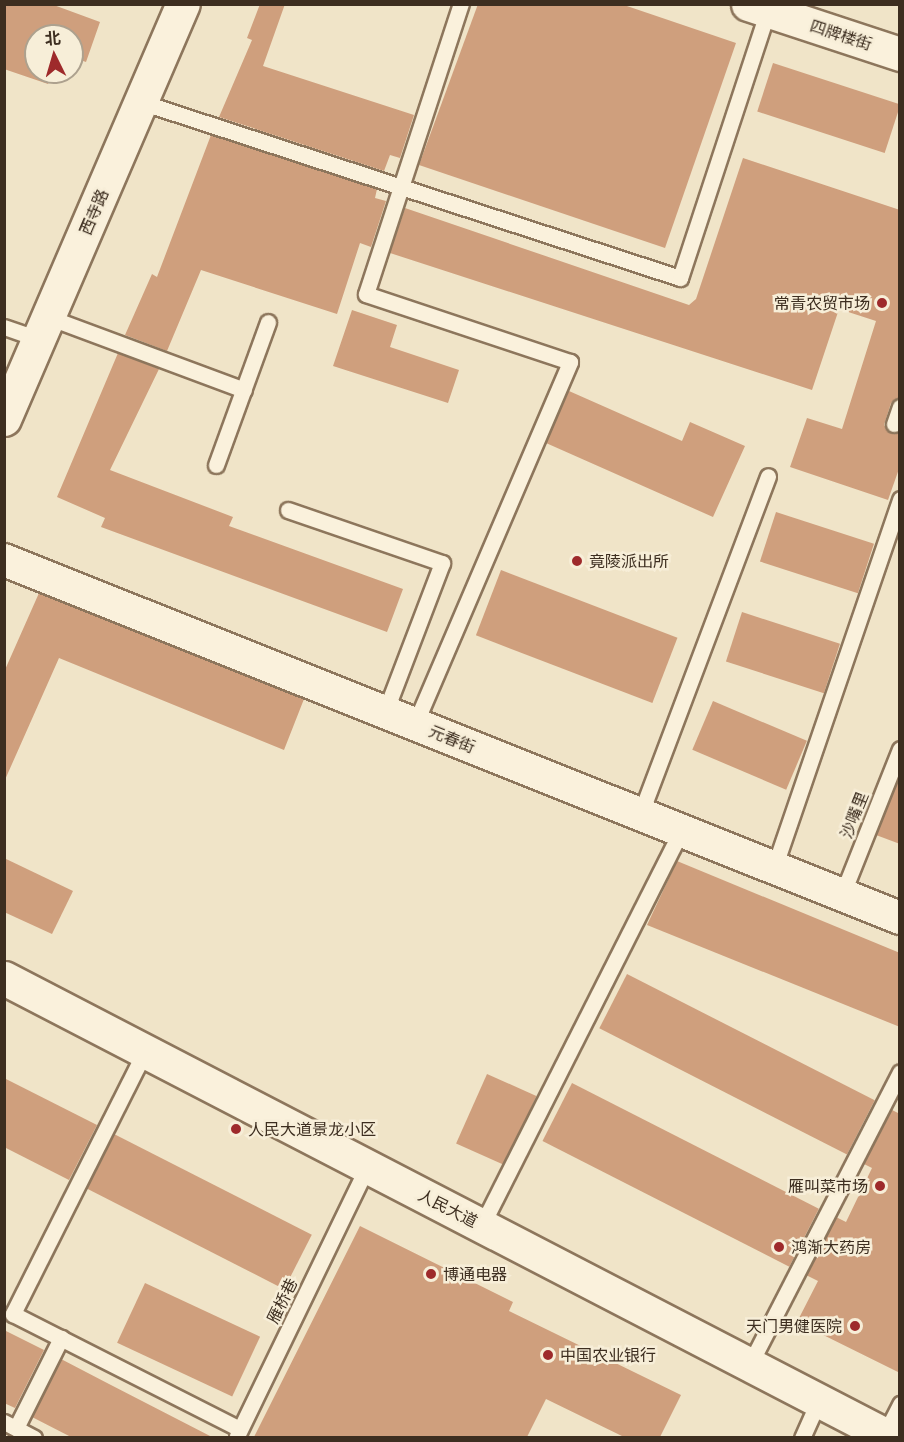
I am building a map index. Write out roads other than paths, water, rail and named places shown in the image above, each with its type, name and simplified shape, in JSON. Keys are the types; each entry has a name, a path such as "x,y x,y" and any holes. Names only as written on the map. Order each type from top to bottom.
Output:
{"main road":[{"name":"西寺路","path":"4,419 183,4"},
{"name":"四牌楼街","path":"758,8 900,54"},
{"name":"人民大道","path":"4,978 750,1364 877,1436"},
{"name":"人民大道","path":"4,997 361,1179 807,1427 877,1436"}],"street":[{"name":"元春街","path":"4,560 900,918"}],"lane":[{"path":"415,724 570,362 366,294 461,4"},
{"path":"141,102 680,278 758,8"},
{"path":"216,465 268,322"},
{"path":"4,327 43,328 244,390"},
{"path":"894,424 900,407"},
{"path":"640,815 768,476"},
{"path":"774,868 900,499"},
{"path":"288,510 442,563 385,712"},
{"name":"沙嘴里","path":"842,895 900,749"},
{"path":"482,1225 681,831"},
{"path":"138,1065 13,1314 238,1433"},
{"path":"750,1364 900,1072"},
{"name":"雁桥巷","path":"238,1433 361,1179"},
{"path":"34,1437 10,1425 61,1338"},
{"path":"877,1436 900,1404"}],"place":[{"name":"常青农贸市场","path":"882,303"},
{"name":"竟陵派出所","path":"577,561"},
{"name":"人民大道景龙小区","path":"236,1129"},
{"name":"雁叫菜市场","path":"880,1186"},
{"name":"鸿渐大药房","path":"779,1247"},
{"name":"博通电器","path":"431,1274"},
{"name":"天门男健医院","path":"855,1326"},
{"name":"中国农业银行","path":"548,1355"}]}
